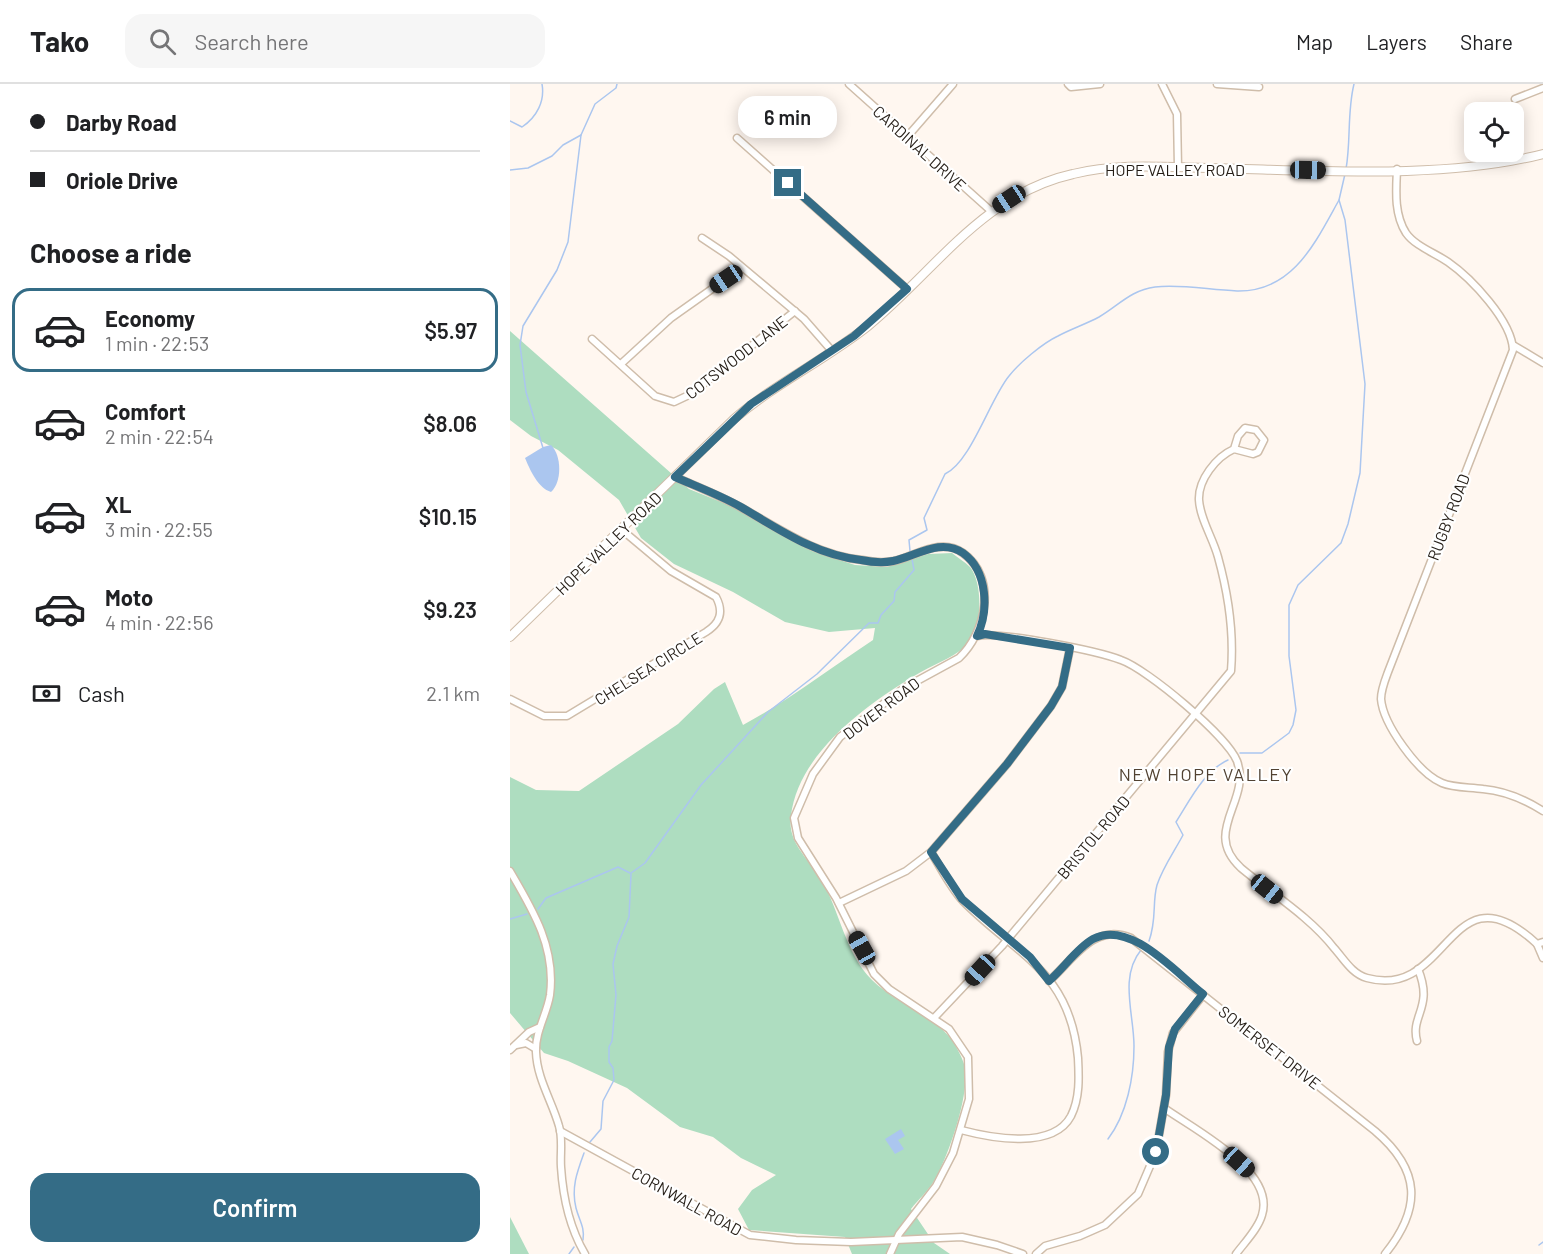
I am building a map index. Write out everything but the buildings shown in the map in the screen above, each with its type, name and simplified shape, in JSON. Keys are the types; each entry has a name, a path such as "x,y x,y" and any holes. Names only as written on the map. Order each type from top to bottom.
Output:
{"main road":[{"name":"HOPE VALLEY ROAD","path":"510,637 751,404 868,325 991,211 1032,187 1071,174 1127,166 1339,171 1465,167 1515,161 1543,154"}],"street":[{"name":"CARDINAL DRIVE","path":"849,84 991,211"},
{"path":"907,137 953,84"},
{"path":"1068,84 1071,87 1100,84"},
{"path":"1217,84 1259,87"},
{"path":"1164,85 1177,114 1178,168"},
{"path":"1515,99 1542,89 1543,97"},
{"path":"736,138 907,289"},
{"path":"1397,169 1397,207 1407,234 1455,267 1481,292 1496,312 1513,345 1543,363"},
{"path":"702,238 795,311 814,328 832,351"},
{"path":"622,363 671,318 726,279 739,265"},
{"name":"COTSWOOD LANE","path":"592,339 622,363 655,396 664,400 682,400 795,311"},
{"name":"RUGBY ROAD","path":"1513,345 1506,372 1392,662 1381,699 1391,729 1419,765 1436,780 1447,785 1505,792 1543,811"},
{"name":"BRISTOL ROAD","path":"934,1018 1008,939 1231,671 1232,634 1219,559 1199,500 1207,472 1220,458 1234,449 1238,436 1245,429 1256,430 1264,440 1258,452 1253,454 1234,449"},
{"name":"DOVER ROAD","path":"675,477 730,501 803,543 846,558 887,562 924,549 958,550 973,563 985,596 985,612 977,636 959,658 904,688 840,737 808,783 794,818 795,832 839,903 870,967 881,982 954,1034 968,1057 969,1099 961,1130 941,1179 895,1240 890,1254"},
{"name":"CHELSEA CIRCLE","path":"510,699 544,716 567,716 706,632 717,623 721,610 716,597 671,571 622,530"},
{"path":"977,636 985,634 1095,652 1130,664 1195,715 1229,748 1239,769 1237,790 1224,833 1225,845 1234,862 1319,931 1361,976 1387,980 1418,969 1436,955 1468,923 1492,916 1510,923 1540,943 1543,958"},
{"path":"839,903 906,871 931,852 1007,764 1051,706 1062,687 1070,648"},
{"path":"931,852 962,899 1030,957 1049,981 1067,1014 1077,1052 1078,1087 1070,1117 1055,1132 1032,1139 961,1130"},
{"path":"510,871 540,924 547,948 551,972 550,994 536,1049 538,1070 560,1131 566,1208 573,1233 585,1254"},
{"name":"SOMERSET DRIVE","path":"1049,981 1098,936 1116,934 1142,944 1375,1131 1398,1154 1408,1175 1412,1201 1403,1229 1384,1254"},
{"path":"1417,1041 1414,1033 1425,1003 1425,991 1418,969"},
{"path":"1036,1254 1045,1246 1080,1236 1105,1225 1138,1194 1154,1160 1164,1108 1168,1052 1173,1033 1203,994"},
{"path":"513,1048 529,1032 540,1027"},
{"path":"513,1048 526,1043 536,1049"},
{"path":"1164,1108 1239,1162 1254,1175 1261,1188 1264,1203 1262,1217 1236,1254"},
{"name":"CORNWALL ROAD","path":"560,1131 750,1235 796,1240 962,1237 1023,1254"}],"green space":[{"path":"510,331 689,489 731,506 812,551 855,565 887,567 928,554 952,553 970,567 974,574 979,593 979,615 970,641 953,655 880,698 840,731 807,771 797,793 791,816 795,842 828,891 849,945 863,969 881,988 944,1031 954,1042 963,1061 966,1075 965,1090 952,1140 934,1181 911,1209 934,1243 950,1254 852,1254 845,1237 749,1230 738,1209 752,1190 776,1175 741,1158 713,1137 680,1127 627,1088 568,1061 544,1053 510,1013 510,777 536,790 579,791 678,724 714,689 725,682 743,725 873,640 875,628 829,632 785,622 733,592 674,564 641,538 619,500 558,450 531,436 510,420"},
{"path":"510,1217 529,1254 510,1254"}],"water":[{"path":"551,445 559,462 559,476 551,492 538,483 525,458"},
{"path":"901,1129 905,1136 898,1140 904,1149 895,1154 885,1139"}],"waterway":[{"path":"510,121 522,127 532,118 541,102 542,84"},
{"path":"510,170 528,168 552,156 563,145 581,135 595,104 616,88 617,84"},
{"path":"1346,169 1350,105 1354,84"},
{"path":"543,448 526,392 520,345 523,326 557,270 568,242 581,135"},
{"path":"1240,753 1262,753 1289,733 1293,725 1296,710 1289,656 1289,605 1298,585 1341,543 1360,473 1365,384 1345,220 1339,200 1345,174"},
{"path":"910,551 909,540 927,530 924,518 945,474 954,467 972,444 1009,376 1032,354 1052,339 1099,317 1139,291 1175,286 1237,291 1256,289 1273,283 1288,274 1300,262 1311,248 1339,200"},
{"path":"631,873 645,863 701,785 768,712 817,674 869,623 878,623 881,615 894,601 895,592 914,570 912,559"},
{"path":"1149,941 1153,926 1157,885 1183,835 1176,822 1205,779 1219,765 1228,760"},
{"path":"538,909 546,898 618,867 630,873"},
{"path":"590,1142 601,1129 603,1101 614,1080 613,1068 609,1062 616,995 613,964 617,946 629,917 631,874"},
{"path":"510,919 527,914"},
{"path":"1108,1139 1125,1107 1131,1082 1134,1046 1129,984 1134,961 1141,950"},
{"path":"583,1240 574,1187 584,1153"},
{"path":"1539,1245 1543,1242"},
{"path":"569,1254 574,1247"}],"district":[{"name":"NEW HOPE VALLEY","path":"1206,774"}],"route":[{"path":"788,183 907,289 883,313 838,348 751,404 675,477 730,501 803,543 846,558 887,562 924,549 952,548 958,550 969,558 976,568 985,596 985,612 977,636 985,634 1070,648 1062,687 1051,706 1007,764 931,852 962,899 1030,957 1049,981 1089,942 1098,936 1116,934 1142,944 1203,994 1175,1029 1169,1047 1166,1095 1156,1152"}]}
